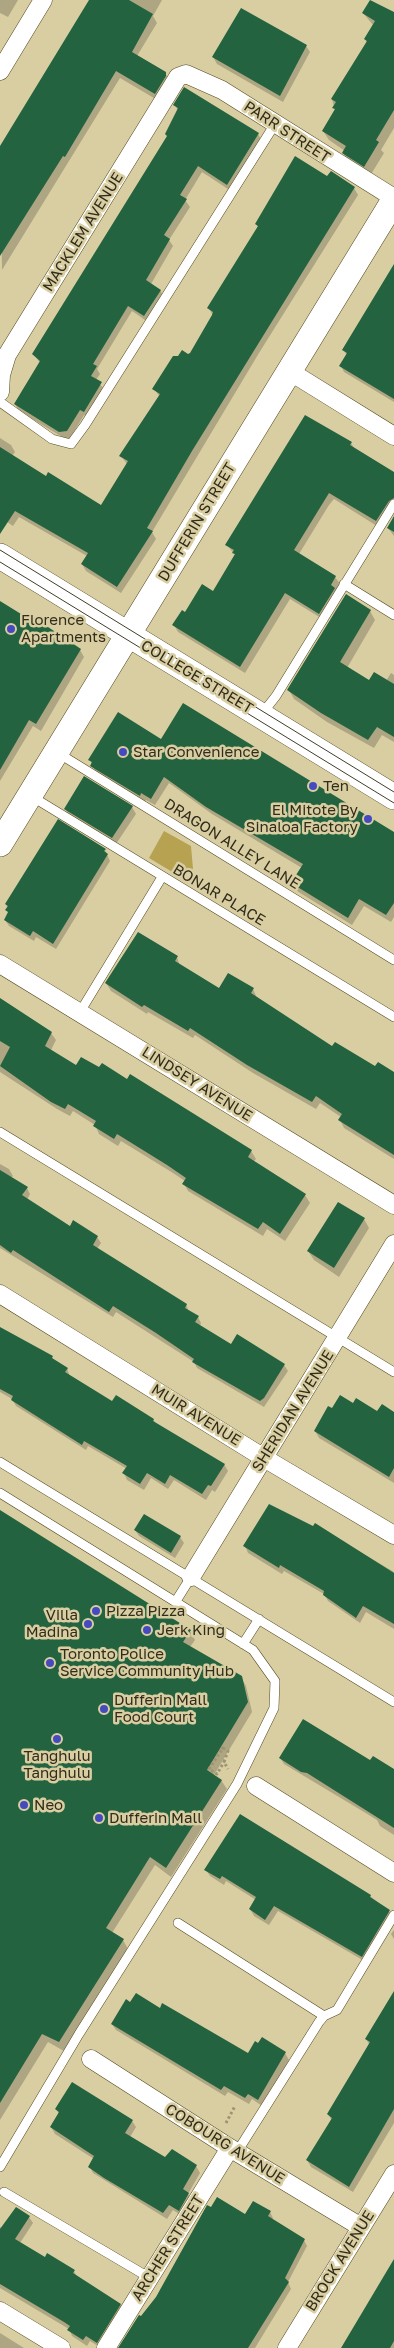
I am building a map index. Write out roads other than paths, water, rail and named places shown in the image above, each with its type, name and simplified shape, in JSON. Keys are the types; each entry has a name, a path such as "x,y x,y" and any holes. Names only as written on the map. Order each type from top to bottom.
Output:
{"main road":[{"name":"DUFFERIN STREET","path":"0,844 394,199"},
{"name":"COLLEGE STREET","path":"0,556 394,797"}],"street":[{"path":"0,71 44,0"},
{"name":"PARR STREET","path":"178,77 186,74 222,90 394,199"},
{"name":"MACKLEM AVENUE","path":"0,392 1,375 7,355 178,77"},
{"path":"289,372 394,436"},
{"name":"LINDSEY AVENUE","path":"0,964 394,1204"},
{"name":"SHERIDAN AVENUE","path":"191,1576 394,1244"},
{"name":"MUIR AVENUE","path":"0,1294 264,1458 394,1536"},
{"path":"256,1786 394,1873"},
{"name":"COBOURG AVENUE","path":"91,2059 234,2150 361,2227"},
{"name":"ARCHER STREET","path":"106,2348 234,2150"},
{"name":"BROCK AVENUE","path":"287,2348 394,2174"},
{"path":"0,2311 61,2348"}],"lane":[{"path":"0,402 52,438 71,444 85,425 275,124"},
{"path":"261,716 276,696 394,504"},
{"path":"344,584 394,615"},
{"name":"DRAGON ALLEY LANE","path":"56,752 394,960"},
{"name":"BONAR PLACE","path":"30,795 394,1017"},
{"path":"80,1012 162,877"},
{"path":"0,1132 394,1372"},
{"path":"0,1462 191,1576 394,1702"},
{"path":"0,1493 253,1650 275,1681 274,1708 238,1784 79,2034 0,2167"},
{"path":"176,1601 191,1576"},
{"path":"243,1644 259,1618"},
{"path":"234,2150 324,2016 337,2010 394,1915"},
{"path":"178,1923 324,2016"},
{"path":"4,2192 150,2278"}],"tram line":[{"path":"0,550 394,792"},
{"path":"0,562 394,803"}],"place":[{"name":"Florence Apartments","path":"11,629"},
{"name":"Star Convenience","path":"123,752"},
{"name":"Ten","path":"313,786"},
{"name":"El Mitote By Sinaloa Factory","path":"368,819"},
{"name":"Pizza Pizza","path":"96,1611"},
{"name":"Villa Madina","path":"88,1624"},
{"name":"Jerk King","path":"147,1630"},
{"name":"Toronto Police Service Community Hub","path":"50,1663"},
{"name":"Dufferin Mall Food Court","path":"104,1709"},
{"name":"Tanghulu Tanghulu","path":"57,1739"},
{"name":"Neo","path":"24,1805"},
{"name":"Dufferin Mall","path":"99,1818"}]}
